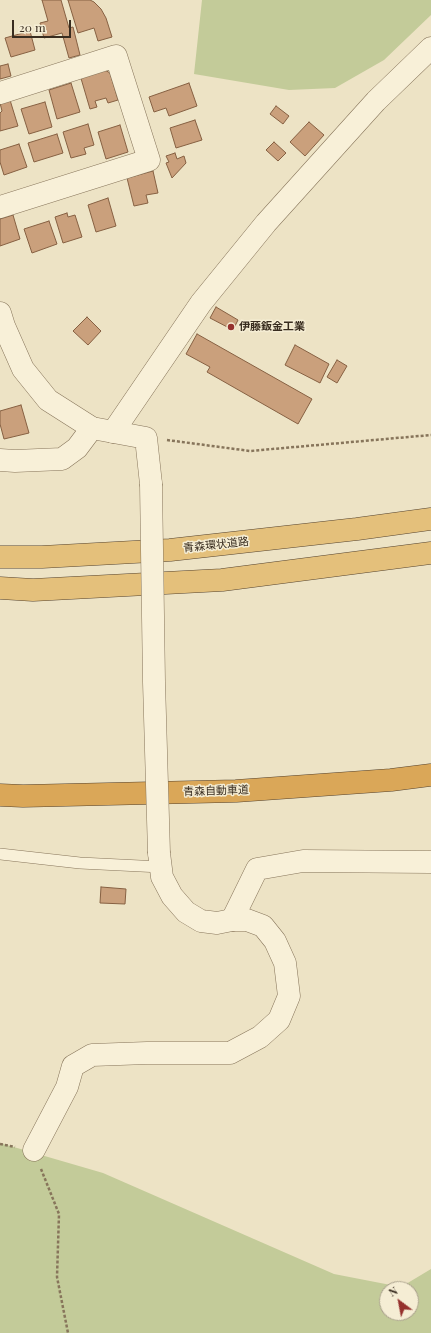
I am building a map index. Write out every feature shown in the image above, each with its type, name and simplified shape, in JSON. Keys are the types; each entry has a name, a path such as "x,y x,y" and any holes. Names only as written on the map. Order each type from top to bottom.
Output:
{"highway":[{"name":"青森環状道路","path":"0,557 42,557 170,550 357,529 431,519"},
{"path":"0,588 33,590 222,580 431,553"},
{"name":"青森自動車道","path":"0,795 23,796 236,791 391,780 431,775"}],"street":[{"path":"113,432 201,303 266,223 376,101 431,48"},
{"path":"0,93 116,56 149,160 0,207"},
{"path":"0,313 4,326 24,369 48,400 92,428 146,438 151,484 154,682 160,860 162,877 172,896 186,912 201,921 217,923 232,920 248,920 262,926 275,941 285,963 288,996 279,1020 260,1037 230,1053 147,1053 92,1056 73,1066 67,1087 34,1150"},
{"path":"0,460 14,461 62,459 77,448 92,428"},
{"path":"232,920 257,869 303,861 431,862"}],"lane":[{"path":"0,854 80,863 160,860"}],"path":[{"path":"146,438 250,451 431,435"},
{"path":"34,1150 59,1214 56,1277 68,1333"}],"green space":[{"path":"202,0 431,0 431,15 384,60 335,88 289,90 194,74"},
{"path":"0,1143 103,1173 334,1274 379,1283 379,1321 419,1321 419,1281 411,1281 431,1269 431,1333 0,1333"}],"building":[{"path":"42,0 61,0 69,28 73,27 80,55 69,58 62,33 44,38 40,23 48,21"},
{"path":"68,0 90,0 94,2 101,9 106,18 112,37 98,41 94,28 78,33"},
{"path":"30,31 35,50 11,57 5,38"},
{"path":"8,64 11,76 0,79 0,66"},
{"path":"103,69 110,73 118,100 108,103 106,98 95,101 97,107 90,109 80,75"},
{"path":"71,83 80,112 57,119 49,90"},
{"path":"189,83 197,106 169,116 166,108 154,112 149,97"},
{"path":"10,100 18,126 0,131 0,113 2,111 0,103"},
{"path":"45,102 52,127 29,134 21,109"},
{"path":"276,106 289,116 283,124 270,114"},
{"path":"195,120 202,140 176,148 170,128"},
{"path":"309,122 324,135 305,156 290,142"},
{"path":"88,124 94,145 84,148 86,154 71,158 63,132"},
{"path":"120,125 128,152 106,159 98,132"},
{"path":"57,134 63,153 34,162 28,143"},
{"path":"274,142 286,153 278,161 266,150"},
{"path":"19,144 27,167 4,175 0,162 0,150"},
{"path":"175,153 177,159 184,156 186,163 172,178 166,163 169,162 166,156"},
{"path":"153,171 158,193 146,195 148,203 134,206 127,178"},
{"path":"108,198 116,226 96,232 88,205"},
{"path":"67,213 68,217 75,215 82,237 63,243 55,217"},
{"path":"13,215 20,239 0,246 0,219"},
{"path":"49,221 57,244 32,253 24,229"},
{"path":"216,307 238,320 233,330 210,318"},
{"path":"87,317 101,331 88,345 73,331"},
{"path":"197,334 312,399 298,424 207,372 210,367 186,354"},
{"path":"295,345 329,364 320,383 285,365"},
{"path":"337,360 347,366 337,383 327,377"},
{"path":"21,405 29,433 4,439 0,424 0,411"},
{"path":"101,887 126,889 125,904 100,903"}],"place":[{"name":"伊藤鈑金工業","path":"231,327"}]}
